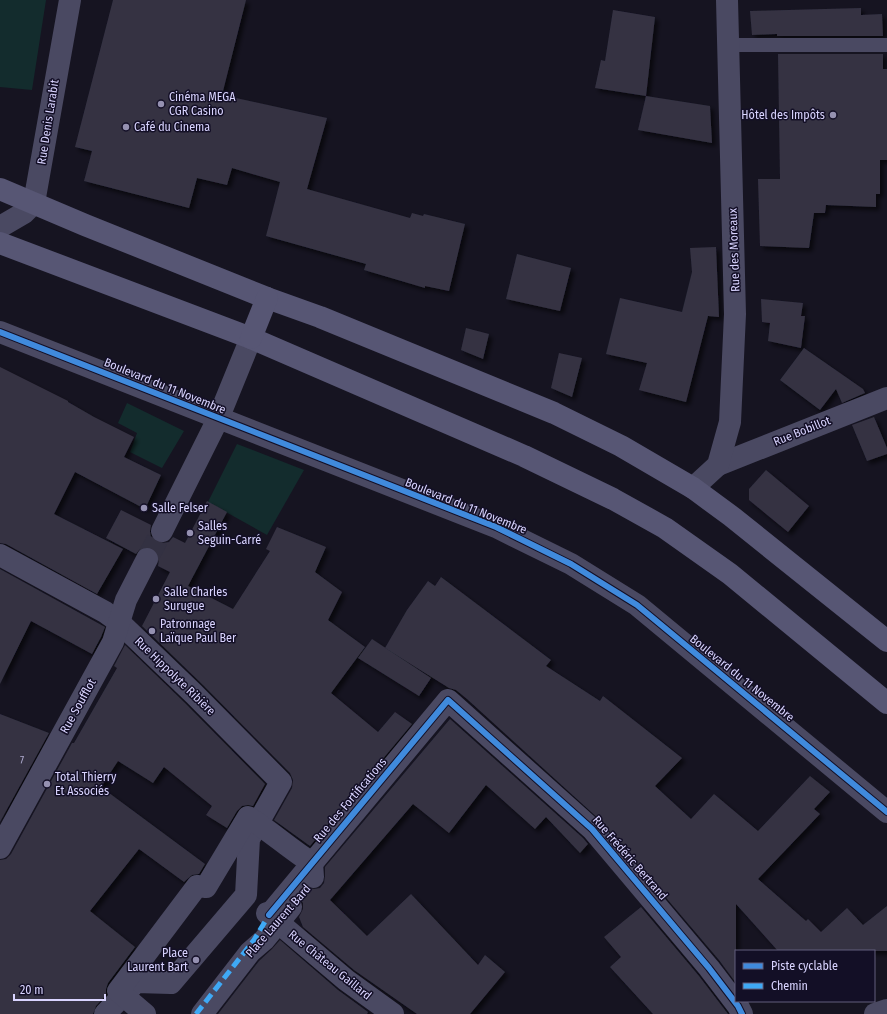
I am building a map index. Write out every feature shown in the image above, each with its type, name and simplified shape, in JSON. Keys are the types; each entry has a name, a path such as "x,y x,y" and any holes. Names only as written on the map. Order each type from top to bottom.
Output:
{"main road":[{"path":"0,189 85,225 267,298 320,317 554,413 621,446 693,488 768,544 887,641"},
{"path":"0,243 251,338 524,456 620,502 665,528 730,574 887,703"},
{"path":"251,338 267,298"}],"street":[{"name":"Rue Denis Larabit","path":"34,203 70,0"},
{"name":"Rue des Moreaux","path":"718,465 730,422 735,314 727,0"},
{"path":"0,227 24,213 34,203"},
{"name":"Boulevard du 11 Novembre","path":"0,332 218,419 496,527 571,564 637,605 887,812"},
{"path":"162,531 218,419 251,338"},
{"name":"Rue Bobillot","path":"718,465 887,398"},
{"path":"693,488 718,465"},
{"name":"Rue Hippolyte Ribière","path":"0,555 105,612 119,622 194,694 281,782 254,831"},
{"name":"Rue Soufflot","path":"0,848 113,642 126,600 146,559"},
{"name":"Rue des Fortifications","path":"274,918 312,863 448,700"},
{"name":"Rue Frédéric Bertrand","path":"448,700 592,829 709,968 738,1006 742,1014"},
{"path":"248,817 254,831 246,895 170,983 118,991 196,886 206,887 248,817"},
{"path":"254,831 293,851 312,863"},
{"name":"Place Laurent Bard","path":"202,1014 250,952 264,940 274,918 246,895"},
{"name":"Rue Château Gaillard","path":"274,918 346,980 392,1014"},
{"path":"105,1014 130,989"},
{"path":"130,989 145,1014"},
{"path":"875,1014 887,1010"}],"lane":[{"path":"728,45 887,45"}],"green space":[{"path":"0,0 46,0 32,90 0,87"},
{"path":"127,403 184,431 162,468 130,452 137,433 118,423"},
{"path":"237,444 304,470 267,535 208,502"}],"building":[{"path":"113,0 246,0 222,95 327,118 307,189 410,218 412,213 423,216 424,214 465,224 449,291 425,286 425,288 364,270 366,264 266,236 280,182 232,168 227,185 197,178 189,208 84,181 92,151 75,147"},
{"path":"861,8 861,15 882,14 883,36 752,35 750,11"},
{"path":"613,10 655,17 646,96 595,88 601,60 605,61"},
{"name":"Hôtel des Impôts","path":"778,54 883,54 883,69 887,69 887,160 880,160 880,194 876,194 876,207 826,205 825,213 814,213 809,248 760,246 758,179 780,179"},
{"path":"646,96 710,106 712,143 638,130"},
{"path":"716,247 719,317 708,316 686,402 639,390 647,363 606,354 620,298 682,312 692,272 690,248"},
{"path":"517,254 571,268 560,311 506,299"},
{"path":"761,299 803,303 801,316 805,316 801,348 768,341 770,323 762,322"},
{"path":"466,328 489,334 483,359 461,350"},
{"path":"804,348 863,389 865,393 842,403 836,389 820,410 780,380"},
{"path":"559,353 582,358 572,397 551,388"},
{"path":"0,367 68,401 94,417 134,437 124,457 161,475 145,509 75,472 54,514 123,549 97,594 6,544 0,543"},
{"path":"874,417 887,448 887,454 867,461 852,425"},
{"path":"766,470 809,506 788,532 749,500 749,489"},
{"path":"207,501 227,512 188,586 233,609 270,551 266,549 277,527 326,547 315,572 342,592 328,620 365,647 331,693 378,732 395,712 412,724 310,846 274,820 292,788 293,780 290,773 142,626 170,572 158,566 158,553 152,548 146,547 140,549 136,554 106,538 121,510 151,525 151,538 157,542 169,542 173,537 185,543"},
{"path":"0,569 105,627 92,654 31,621 0,684"},
{"path":"441,577 551,660 546,666 600,701 603,696 682,758 655,786 691,819 714,794 758,831 810,776 830,792 814,809 820,814 758,879 806,921 808,919 821,932 847,908 863,925 887,906 887,951 777,950 736,904 735,982 719,960 600,820 456,690 449,688 385,648 407,610 428,581 435,586"},
{"path":"372,639 431,678 419,696 358,658"},
{"path":"125,645 265,784 253,806 242,806 237,811 227,828 206,815 212,806 164,767 153,783 118,761 101,787 205,864 199,874 192,875 184,882 139,849 90,911 135,947 108,983 106,995 96,1006 93,1014 0,1014 0,860 6,859 11,854 72,743 74,743 117,668 114,666"},
{"path":"0,714 49,733 0,822"},
{"path":"450,719 588,844 580,853 546,817 535,829 486,785 449,833 413,804 330,900 367,936 411,894 478,965 485,955 505,972 470,1014 417,1014 354,970 303,927 299,917 303,909 303,903 299,898 308,888 320,888 324,883 325,867"},
{"path":"641,907 699,976 728,1014 653,1014 610,967 621,957 604,937"},
{"path":"280,940 338,990 368,1012 367,1014 218,1014 259,961"}],"tunnel":[{"path":"147,559 162,531"}],"marked path":[{"path":"196,1014 254,940 269,915"}],"cycle path":[{"path":"0,332 496,527 571,564 637,605 887,812"},
{"path":"269,915 448,700 592,829 709,968 738,1006 742,1014"}],"place":[{"name":"Cinéma MEGA CGR Casino","path":"161,104"},
{"name":"Hôtel des Impôts","path":"833,115"},
{"name":"Café du Cinema","path":"126,127"},
{"name":"Salle Felser","path":"144,508"},
{"name":"Salles Seguin-Carré","path":"190,533"},
{"name":"Salle Charles Surugue","path":"156,599"},
{"name":"Patronnage Laïque Paul Ber","path":"152,631"},
{"name":"Total Thierry Et Associés","path":"47,784"},
{"name":"Place Laurent Bart","path":"196,960"}]}
